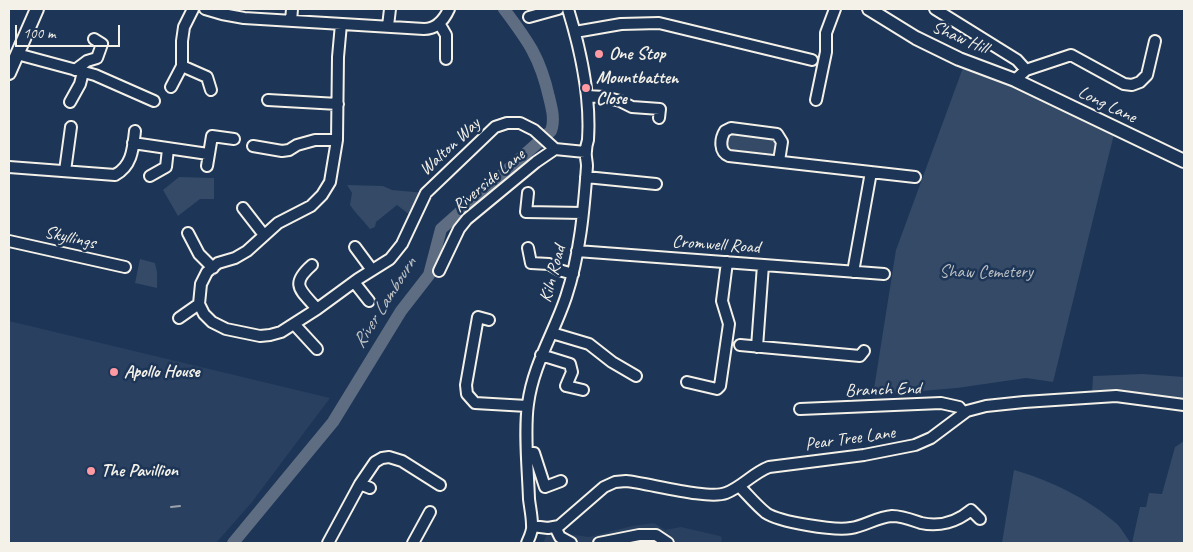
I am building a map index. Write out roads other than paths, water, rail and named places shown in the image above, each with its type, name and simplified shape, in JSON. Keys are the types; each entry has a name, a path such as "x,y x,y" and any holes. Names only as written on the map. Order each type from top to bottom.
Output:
{"main road":[{"path":"9,73 37,9"},
{"name":"Shaw Hill","path":"869,9 916,38 959,59 1015,80"},
{"name":"Long Lane","path":"1015,80 1184,161"}],"street":[{"path":"171,87 182,66 184,27 193,9"},
{"path":"205,9 231,16 429,29 436,27 449,9"},
{"path":"291,21 292,9"},
{"path":"388,26 390,9"},
{"path":"529,17 558,9"},
{"name":"Kiln Road","path":"528,543 532,526 530,516 527,406 531,384 541,355 552,333 573,274 583,213 586,177 587,96 583,68 568,9"},
{"path":"816,100 826,52 826,33 835,9"},
{"path":"935,9 1017,60 1026,70"},
{"path":"439,23 445,31 450,48 446,59"},
{"path":"575,32 621,24 659,23 812,60"},
{"path":"180,318 199,304 201,284 207,272 218,264 247,251 278,224 311,206 322,195 330,182 337,140 338,66 341,24"},
{"path":"76,70 87,60 97,58 102,44 94,39"},
{"path":"1015,80 1026,70 1070,55 1128,85 1136,84 1144,79 1156,61 1154,41"},
{"path":"17,54 94,75 154,101"},
{"path":"182,66 210,73 211,90"},
{"path":"70,102 80,84 76,70"},
{"path":"587,96 604,97 620,101 631,110 660,109 659,118"},
{"path":"268,100 338,104"},
{"name":"Walton Way","path":"199,304 204,314 212,322 226,330 260,336 281,332 390,259 398,251 421,202 432,186 458,164 491,130 504,124 516,123 528,126 553,148"},
{"path":"65,170 74,142 71,127"},
{"path":"779,161 782,142 777,134 731,128 724,131 722,148 725,154 779,161 916,177"},
{"path":"9,167 115,175 126,168 135,131"},
{"path":"207,166 212,136 234,138"},
{"path":"253,146 270,154 289,150 297,145 315,140 337,140"},
{"path":"133,143 208,154"},
{"path":"553,148 586,152"},
{"name":"Riverside Lane","path":"438,271 459,229 467,219 553,148"},
{"path":"150,176 166,167 168,149"},
{"path":"853,272 871,172"},
{"path":"586,177 656,184"},
{"path":"528,193 526,212 583,213"},
{"path":"243,208 264,235"},
{"path":"188,233 199,254 212,268"},
{"name":"Skyllings","path":"9,241 125,267"},
{"path":"355,248 372,270"},
{"path":"528,248 531,263 549,264 559,270 573,274"},
{"name":"Cromwell Road","path":"577,250 884,274"},
{"path":"687,382 717,389 720,386 729,324 722,301 727,262"},
{"path":"312,265 302,274 298,282 300,289 318,308"},
{"path":"756,347 762,265"},
{"path":"354,282 369,300"},
{"path":"489,320 478,317 466,385 467,394 474,403 527,406"},
{"path":"294,324 317,349"},
{"path":"552,333 589,344 612,362 636,376"},
{"path":"740,345 863,356"},
{"path":"541,355 570,364 572,372 566,386 583,390"},
{"name":"Pear Tree Lane","path":"555,527 563,524 604,488 615,482 636,482 716,495 728,492 769,467 864,455 915,445 931,438 964,413 973,409 1024,402 1116,396 1184,405"},
{"name":"Branch End","path":"800,409 941,403 959,407 964,413"},
{"path":"528,453 534,453 545,487 561,481"},
{"path":"328,543 365,486 375,462 382,458 389,458 407,464 437,480"},
{"path":"739,486 760,508 773,517 826,527 851,528 890,516 929,524 943,523 962,517 971,510 980,519"},
{"path":"414,543 429,519"},
{"path":"532,526 555,527 560,537 571,543"},
{"path":"599,543 639,535 656,535 668,543"}],"waterway":[{"name":"River Lambourn","path":"233,543 333,422 401,311 429,275 441,229 551,131 553,123 552,110 542,71 526,40 504,9"},
{"path":"171,507 180,506"}],"place":[{"name":"One Stop","path":"599,54"},
{"name":"Mountbatten Close","path":"586,88"},
{"name":"Apollo House","path":"114,372"},
{"name":"The Pavillion","path":"91,471"}],"park label":[{"name":"Shaw Cemetery","path":"986,272"}]}
